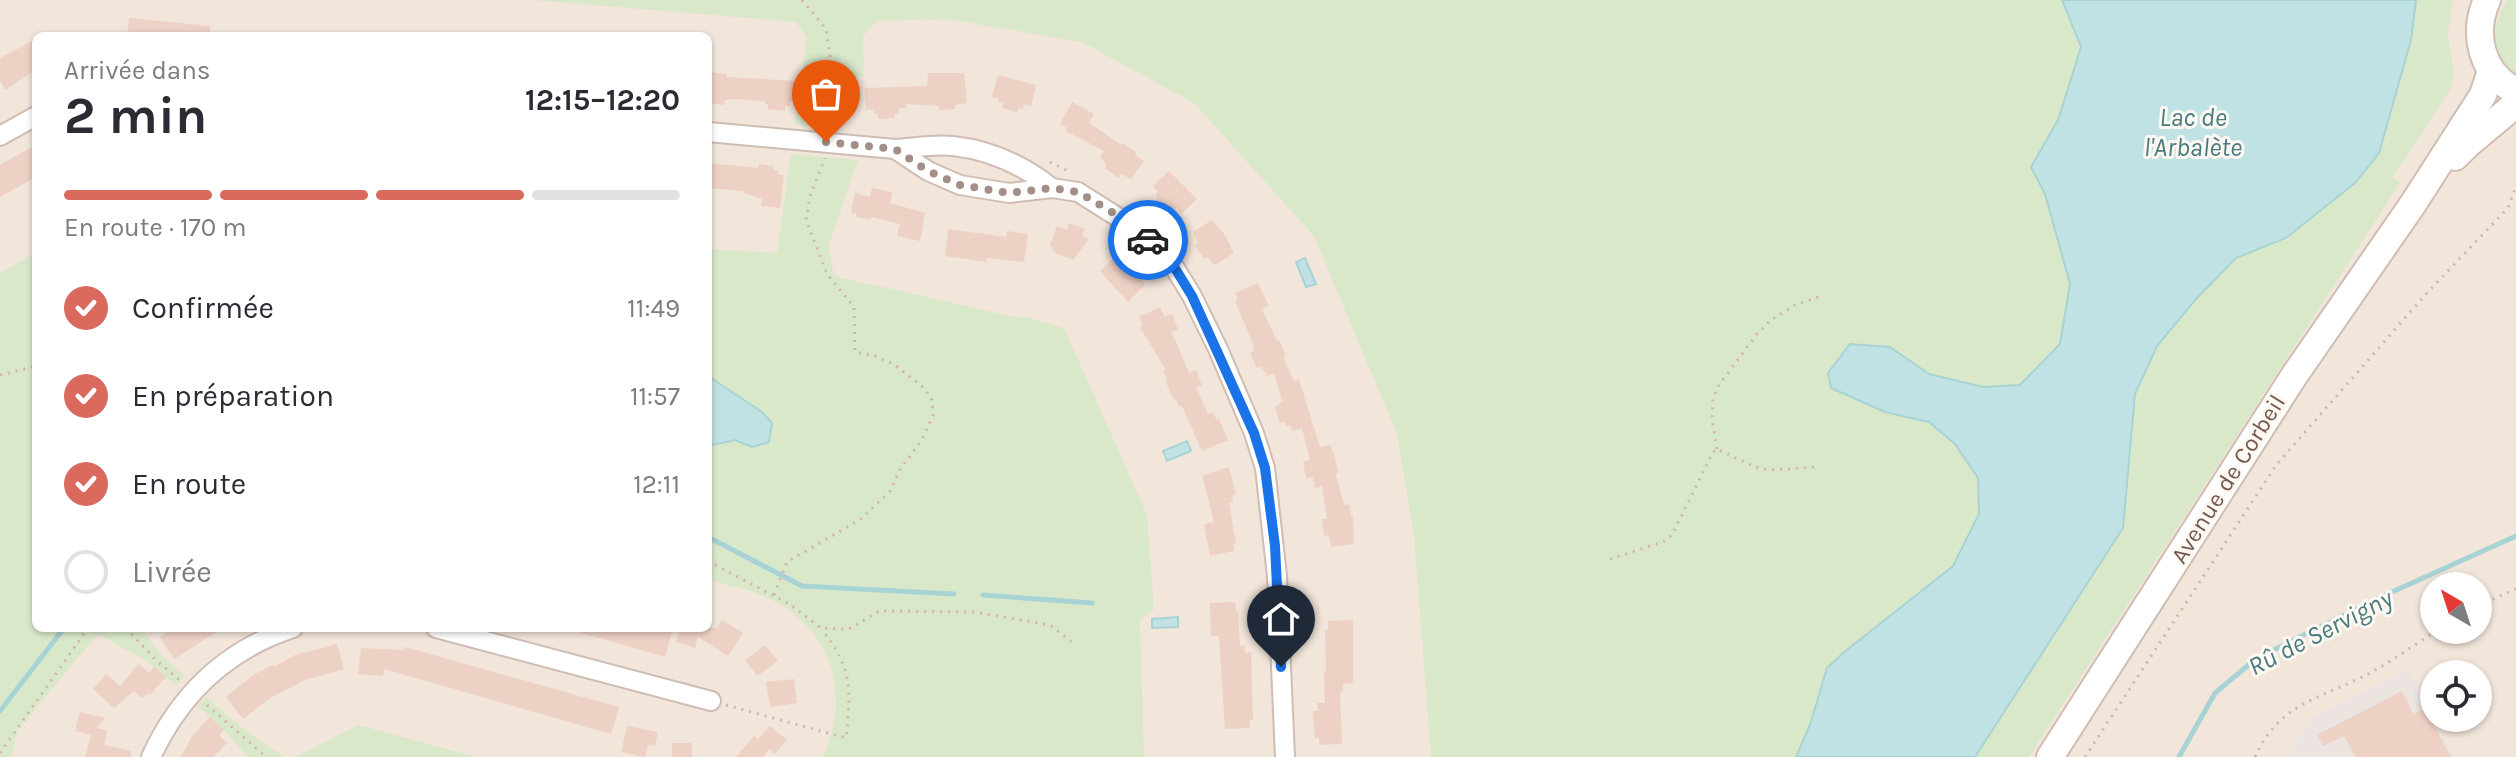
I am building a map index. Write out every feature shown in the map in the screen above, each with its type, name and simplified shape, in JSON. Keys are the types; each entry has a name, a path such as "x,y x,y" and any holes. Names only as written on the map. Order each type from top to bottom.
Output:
{"main road":[{"path":"2486,1 2480,19 2479,37 2483,55 2491,71 2516,91"},
{"name":"Avenue de Corbeil","path":"2050,757 2294,376 2413,204 2483,95 2491,71"},
{"name":"Avenue de Corbeil","path":"2413,204 2467,145 2516,104"}],"street":[{"path":"0,136 32,118"},
{"path":"712,132 895,149 951,145 997,155 1032,172 1052,188"},
{"path":"895,149 928,171 960,185 1009,193 1052,188 1078,192 1138,230 1173,265 1199,309 1254,433 1265,468 1275,546 1285,757"},
{"path":"151,757 176,710 212,673 242,650 284,632"},
{"path":"451,632 711,701"}],"path":[{"path":"774,595 787,562 861,519 890,491 901,468 922,440 933,415 932,400 924,388 895,365 855,352 854,307 827,274 806,220 810,196 826,163 831,62 826,29 802,0"},
{"path":"1047,161 1070,173"},
{"path":"2085,757 2277,464 2426,294 2508,208 2516,187"},
{"path":"1717,449 1712,419 1713,398 1725,376 1771,320 1795,305 1821,296"},
{"path":"0,375 32,367"},
{"path":"1717,449 1755,467 1769,470 1817,467"},
{"path":"1610,559 1663,542 1672,535 1717,449"},
{"path":"711,701 846,738 850,706 849,677 839,651 821,628 791,605 712,563"},
{"path":"2492,600 2516,589"},
{"path":"821,628 849,629 879,611 975,612 1050,625 1072,642"},
{"path":"0,753 85,632"},
{"path":"2255,757 2261,743 2279,720 2302,704 2362,677 2420,641"}],"shaded area":[{"path":"0,0 2516,0 2516,757 0,757"},
{"path":"2408,669 2420,692 2420,732 2441,732 2454,757 2286,757 2311,718"}],"green space":[{"path":"533,0 2453,0 2448,33 2454,74 2451,88 2393,177 2400,183 2029,757 1431,757 1414,536 1397,434 1314,236 1194,103 1082,42 947,19 877,21 863,36 864,76 832,79 833,128 795,124 807,37 796,22"},
{"path":"2508,0 2516,0 2516,74 2507,67 2497,49 2498,18"},
{"path":"791,154 858,160 829,245 834,276 1064,328 1147,515 1154,609 1140,621 1144,757 823,757 835,713 832,671 824,651 797,616 778,603 744,589 712,581 712,249 777,253"},
{"path":"32,255 32,632 144,632 160,654 185,676 176,686 150,663 98,634 18,729 11,757 0,757 0,273"},
{"path":"206,697 237,724 284,757 248,757 198,706"},
{"path":"358,725 476,757 295,757"}],"water":[{"name":"Lac de l'Arbalète","path":"2062,0 2416,0 2411,40 2379,153 2355,183 2286,238 2236,258 2157,346 2135,394 2123,528 1975,757 1796,757 1810,725 1827,668 1953,566 1979,514 1978,478 1955,444 1929,422 1885,412 1831,388 1828,373 1850,344 1890,347 1929,374 1983,387 2020,385 2060,344 2070,284 2045,194 2031,167 2058,120 2081,47"},
{"path":"1305,258 1316,284 1306,287 1296,262"},
{"path":"712,379 762,412 772,423 769,442 752,447 735,440 712,445"},
{"path":"1187,441 1191,451 1167,461 1163,451"},
{"path":"1178,617 1178,627 1152,628 1152,619"}],"building":[{"path":"129,18 210,26 210,32 127,32"},
{"path":"32,41 32,73 5,90 0,81 0,58"},
{"path":"712,72 727,74 727,77 799,81 797,102 790,102 790,107 785,106 785,111 768,109 765,101 725,100 724,105 712,104"},
{"path":"928,73 964,73 967,103 955,105 955,109 939,110 939,106 906,104 906,108 899,108 899,114 895,114 894,118 878,119 874,110 866,110 865,88 927,86"},
{"path":"998,75 1036,85 1031,106 1024,104 1023,109 1019,108 1017,112 1002,108 1003,103 992,97"},
{"path":"1072,102 1094,114 1089,123 1123,143 1144,161 1131,179 1121,174 1118,178 1105,168 1107,165 1100,157 1104,151 1066,131 1067,128 1060,124"},
{"path":"32,148 32,179 0,197 0,165"},
{"path":"712,163 758,168 759,164 774,166 777,174 784,175 780,208 761,206 762,199 744,191 712,188"},
{"path":"1169,171 1197,199 1181,214 1177,208 1173,213 1170,209 1166,212 1155,201 1158,192 1153,186"},
{"path":"872,188 892,192 890,203 925,213 920,241 897,236 900,224 856,217 857,214 851,213 855,193 870,197"},
{"path":"1212,220 1225,235 1234,253 1215,265 1199,252 1193,232"},
{"path":"1069,223 1085,229 1082,236 1089,239 1073,260 1057,254 1050,245 1057,226 1067,230"},
{"path":"948,229 1006,237 1007,231 1028,234 1024,262 987,258 986,262 945,256"},
{"path":"1116,256 1122,261 1125,257 1145,285 1128,302 1100,271"},
{"path":"1258,283 1269,306 1262,309 1279,340 1294,381 1299,379 1320,447 1330,445 1334,454 1344,505 1349,504 1353,516 1354,544 1331,547 1329,535 1324,536 1322,519 1327,519 1322,486 1315,488 1313,477 1306,478 1303,462 1310,460 1302,428 1292,431 1290,425 1280,423 1275,407 1282,401 1274,373 1267,376 1261,366 1257,368 1250,353 1254,351 1254,346 1235,301 1238,300 1235,293"},
{"path":"1160,307 1165,317 1172,314 1178,329 1171,332 1189,373 1196,370 1202,385 1196,387 1208,414 1212,412 1219,419 1228,440 1202,451 1182,406 1173,399 1163,371 1166,370 1140,327 1139,317"},
{"path":"1229,467 1236,494 1232,496 1233,502 1229,503 1235,551 1210,556 1204,524 1214,522 1203,478"},
{"path":"1235,602 1240,646 1245,646 1245,653 1251,652 1253,720 1250,720 1250,728 1225,729 1219,636 1211,636 1210,603"},
{"path":"722,620 743,633 728,656 698,637 695,648 676,642 679,632 712,632 712,628 717,628"},
{"path":"1353,620 1353,683 1343,684 1343,691 1340,692 1342,744 1319,745 1319,738 1315,738 1313,711 1318,711 1317,703 1325,703 1325,630 1328,630 1328,621"},
{"path":"167,632 217,632 174,659 160,637"},
{"path":"578,632 672,632 665,657"},
{"path":"337,644 344,669 305,680 270,698 243,719 226,697 255,674 273,665 295,655"},
{"path":"765,645 778,661 757,676 745,660"},
{"path":"405,647 619,707 611,734 384,669 383,676 358,674 361,648 404,650"},
{"path":"139,664 149,673 154,667 166,677 150,695 148,693 142,698 134,691 114,708 93,689 106,674 120,686"},
{"path":"794,679 797,703 770,707 766,682"},
{"path":"2402,691 2413,714 2420,710 2420,732 2438,732 2451,757 2355,757 2344,736 2323,746 2317,735"},
{"path":"80,712 105,718 96,728 107,730 104,745 131,751 131,757 85,757 91,735 75,731"},
{"path":"210,717 224,730 219,735 227,743 213,757 181,757 192,736"},
{"path":"627,726 658,732 655,746 648,745 645,757 621,752"},
{"path":"770,726 787,740 775,754 769,749 763,757 736,757 754,736 758,739"},
{"path":"672,743 692,743 692,757 672,757"}],"waterway":[{"name":"Rû de Servigny","path":"2179,757 2215,693 2257,658 2516,536"},
{"path":"712,539 802,586 954,594"},
{"path":"983,595 1092,603"},
{"path":"0,711 61,632"}],"way so far":[{"path":"826,142 895,149 928,171 960,185 1009,193 1052,188 1078,192 1112,212 1148,240"}],"route":[{"path":"1148,240 1173,265 1192,296 1254,433 1265,468 1275,546 1281,667"}]}
